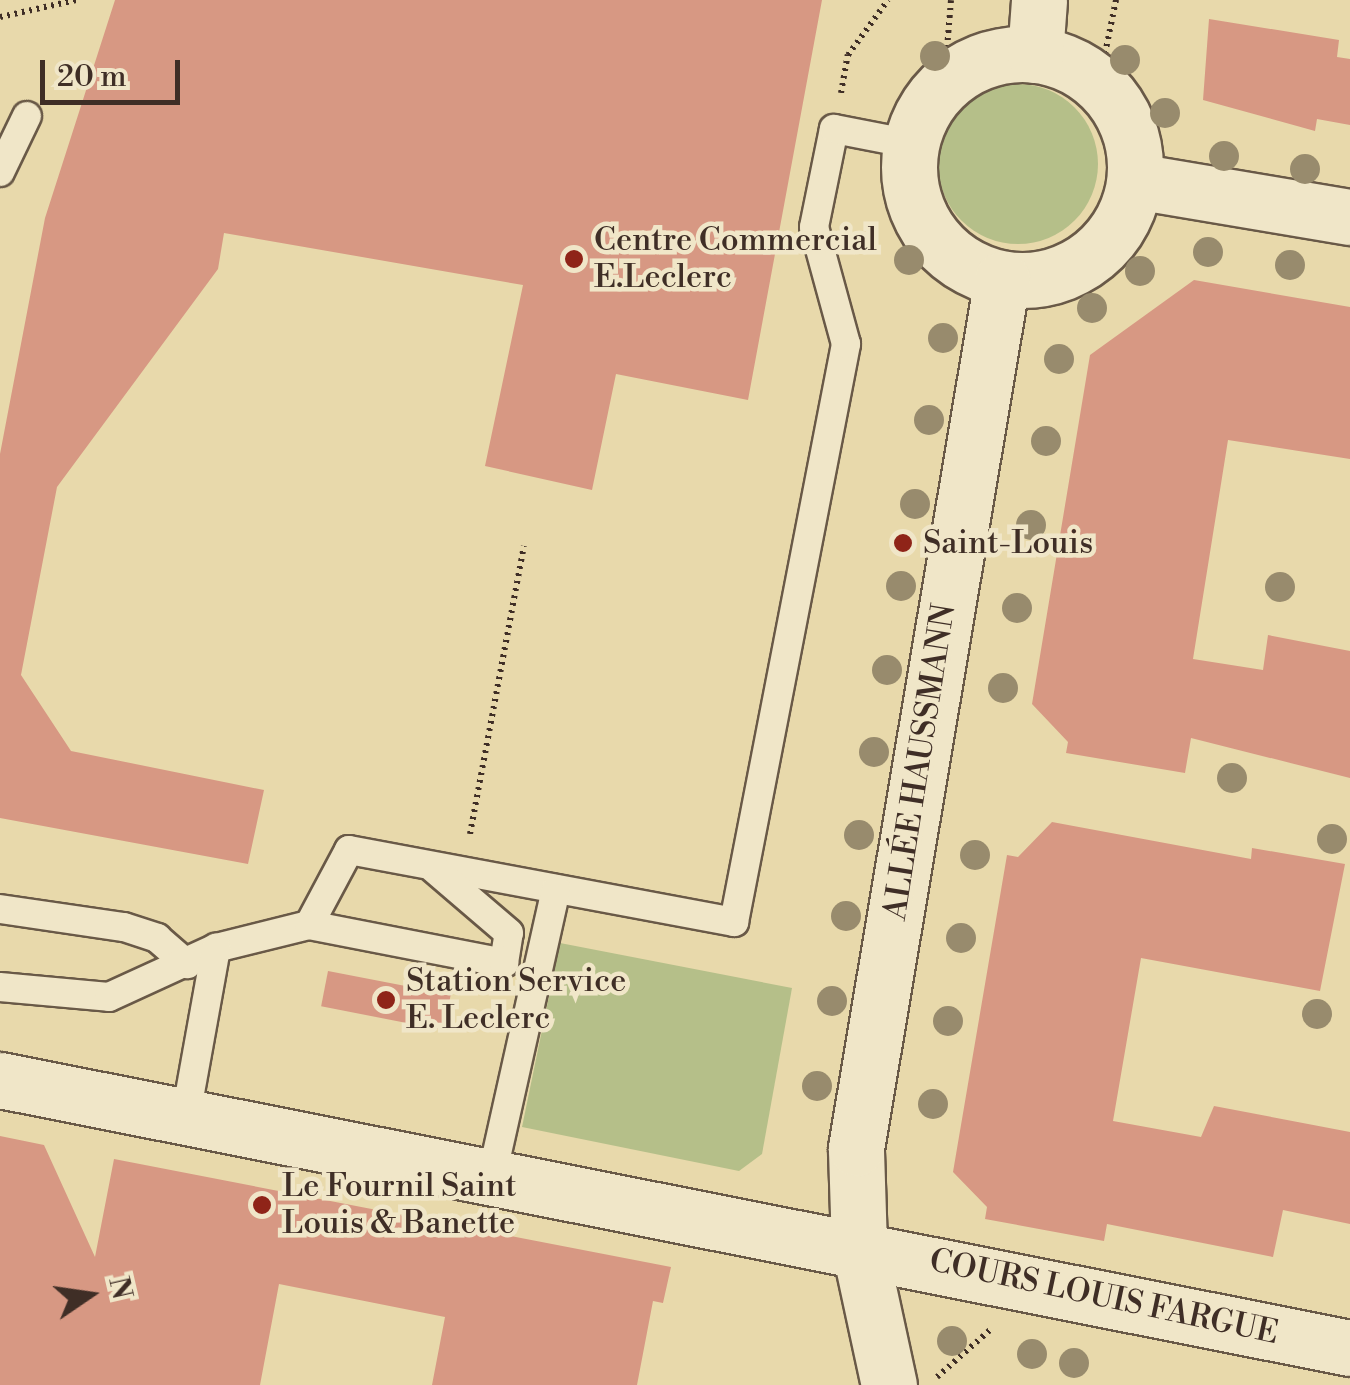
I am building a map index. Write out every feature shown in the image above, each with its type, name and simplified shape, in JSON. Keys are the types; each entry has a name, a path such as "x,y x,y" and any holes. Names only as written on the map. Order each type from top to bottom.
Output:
{"street":[{"path":"1035,54 1039,0"},
{"path":"1035,54 1099,84 1121,112 1135,181 1104,247 1039,280 1002,279 967,267 918,214 911,144 944,84 1002,55 1035,54"},
{"path":"1135,181 1350,218"},
{"name":"ALLÉE HAUSSMANN","path":"889,1385 858,1246 856,1148 1002,279"},
{"name":"COURS LOUIS FARGUE","path":"0,1080 491,1180 858,1246 1350,1348"}],"lane":[{"path":"0,172 28,116"},
{"path":"309,925 349,850 734,922 846,344 814,227 834,129 911,144"},
{"path":"428,865 510,933 517,969 491,1180"},
{"path":"0,986 109,997 216,948 309,925 517,969 547,960 556,889"},
{"path":"0,910 124,927 157,938 187,964"},
{"path":"186,1116 216,948"}],"path":[{"path":"0,17 76,0"},
{"path":"834,129 848,55 888,0"},
{"path":"944,84 951,0"},
{"path":"1099,84 1116,0"},
{"path":"464,872 524,546"},
{"path":"929,1385 980,1335 1008,1324"}],"green space":[{"path":"1018,84 1049,90 1074,108 1092,133 1098,164 1092,195 1074,220 1049,238 1018,244 987,238 962,220 944,195 938,164 944,133 962,108 987,90"},
{"path":"560,943 792,988 762,1154 739,1171 522,1127"}],"building":[{"name":"Centre Commercial E.Leclerc","path":"115,0 822,0 748,400 616,374 592,490 485,466 523,285 224,233 218,269 57,487 21,675 71,751 264,790 248,864 0,818 0,454 45,218"},
{"path":"1209,19 1339,40 1337,57 1350,59 1350,125 1317,119 1315,131 1203,100"},
{"path":"1194,280 1350,307 1350,459 1228,440 1193,659 1263,670 1268,635 1350,651 1350,778 1191,738 1185,773 1066,753 1068,742 1032,704 1090,355"},
{"path":"1052,822 1251,859 1252,848 1345,864 1320,991 1141,958 1113,1121 1201,1137 1214,1106 1350,1132 1350,1224 1283,1210 1273,1257 1107,1224 1104,1241 985,1219 987,1207 953,1172 1007,855 1018,857"},
{"name":"Station Service E. Leclerc","path":"328,971 451,995 444,1030 321,1006"},
{"path":"0,1136 44,1145 95,1257 114,1159 671,1267 663,1303 653,1301 637,1385 432,1385 445,1317 279,1284 260,1385 0,1385"}],"place":[{"name":"Centre Commercial E.Leclerc","path":"574,259"},
{"name":"Saint-Louis","path":"903,543"},
{"name":"Station Service E. Leclerc","path":"386,1000"},
{"name":"Le Fournil Saint Louis & Banette","path":"262,1205"}]}
